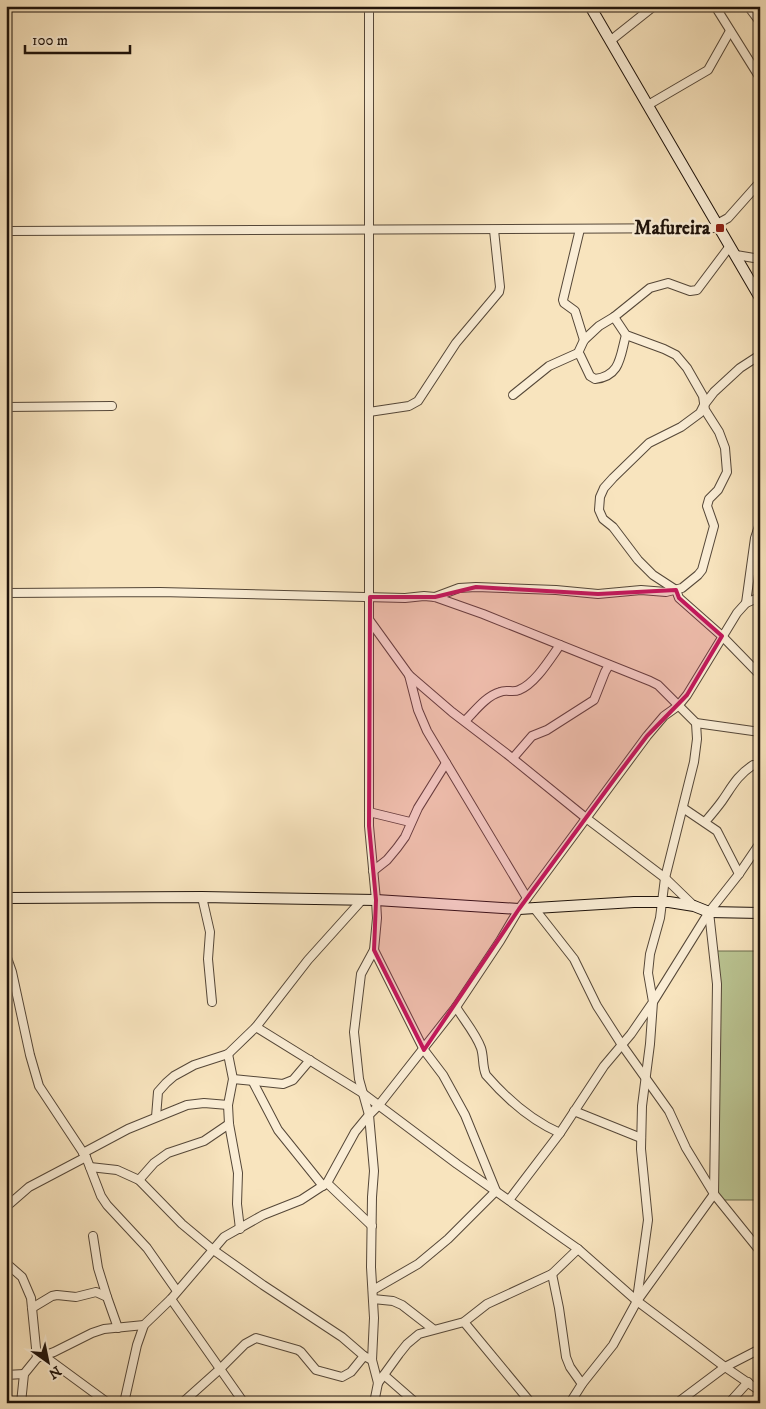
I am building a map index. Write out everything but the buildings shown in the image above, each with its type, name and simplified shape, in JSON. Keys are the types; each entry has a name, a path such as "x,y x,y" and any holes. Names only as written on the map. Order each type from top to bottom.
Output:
{"street":[{"path":"369,6 369,812 376,900 374,950 361,974 354,1032 361,1092 369,1115 374,1171 372,1226 374,1318 368,1358 378,1383"},
{"path":"590,6 760,298"},
{"path":"610,41 654,6"},
{"path":"715,6 760,78"},
{"path":"748,6 760,22"},
{"path":"648,106 708,70 730,31"},
{"path":"6,231 369,231 719,226 760,182"},
{"path":"580,229 563,300 577,316 584,340"},
{"path":"370,412 410,406 418,401 456,343 499,292 494,230"},
{"path":"733,251 760,259"},
{"path":"513,395 549,366 578,353 584,340 599,326 614,318 650,288 668,283 690,291 696,290 733,251"},
{"path":"6,593 160,592 435,597 460,588 476,587 556,590 598,594 641,590 666,592 682,588 702,570 714,526 707,506 709,499 718,490 727,472 725,448 719,432 704,405 700,389 676,355 626,335 614,318"},
{"path":"578,353 590,376 595,379 602,378 610,375 618,365 626,335"},
{"path":"760,355 740,368 714,392 700,413 690,421 649,444 613,478 604,488 600,497 599,510 604,519 638,560 653,575 676,590 679,598 722,636 760,674"},
{"path":"6,406 112,406"},
{"path":"124,1403 137,1345 144,1325 171,1299 224,1237 263,1215 302,1200 326,1184 355,1132 379,1106 456,1007 527,898 647,736 664,716 678,706 706,666 722,636 746,603 755,538 760,523"},
{"path":"435,597 560,645 658,686 696,723 760,732"},
{"path":"746,603 760,597"},
{"path":"370,621 409,674 586,818 665,878 694,906"},
{"path":"465,721 486,700 498,692 520,690 528,684 542,670 560,645"},
{"path":"512,758 532,736 547,730 594,700 609,665"},
{"path":"409,674 418,710 427,731 527,898"},
{"path":"637,1301 648,1220 641,1138 642,1106 652,1002 648,973 650,954 656,937 665,878 694,762 696,723"},
{"path":"373,871 387,860 405,837 410,822 446,763"},
{"path":"705,822 723,800 732,784 753,765 757,766 760,770"},
{"path":"683,808 717,831 739,874"},
{"path":"369,812 410,822"},
{"path":"509,1200 560,1133 604,1066 622,1045 652,1002 709,912 760,844"},
{"path":"6,898 202,897 376,900 519,909 662,902 694,906 709,912 760,913"},
{"path":"202,897 210,932 208,959 212,1002"},
{"path":"156,1117 158,1092 166,1083 174,1076 194,1065 228,1054 256,1027 308,960 362,900"},
{"path":"534,908 574,959 597,1006 669,1111 686,1148 714,1194 760,1251"},
{"path":"570,1403 582,1384 613,1345 637,1301 714,1194 717,984 709,912"},
{"path":"374,950 424,1050 443,1075 465,1115 496,1191"},
{"path":"6,955 12,972 30,1055 39,1086 85,1155 101,1196 107,1205 147,1248 177,1291"},
{"path":"456,1007 481,1049 483,1068 486,1075 538,1122 560,1133"},
{"path":"256,1027 361,1092 578,1249 637,1301 760,1391"},
{"path":"228,1054 233,1079 228,1105 229,1124 238,1172 236,1204 240,1229"},
{"path":"233,1079 253,1082 288,1083 293,1080 310,1060"},
{"path":"253,1082 278,1130 326,1184 372,1226"},
{"path":"6,1207 29,1187 128,1129 187,1106 204,1103 228,1105"},
{"path":"574,1111 641,1138"},
{"path":"139,1180 154,1163 168,1153 204,1141 229,1124"},
{"path":"90,1167 117,1170 139,1180 182,1224 212,1249 334,1332 368,1358"},
{"path":"373,1294 418,1264 448,1239 496,1191"},
{"path":"93,1236 98,1268 118,1328"},
{"path":"374,1403 378,1383 407,1344 419,1334 464,1322 487,1304 552,1274 578,1249"},
{"path":"6,1263 22,1277 31,1298 34,1337 40,1357 108,1403"},
{"path":"552,1274 566,1357 570,1367 582,1384"},
{"path":"32,1308 57,1295 76,1297 96,1292 107,1297"},
{"path":"373,1294 402,1306 433,1330"},
{"path":"171,1299 244,1403"},
{"path":"464,1322 530,1403"},
{"path":"21,1403 24,1374 40,1357 92,1333 144,1325"},
{"path":"182,1403 245,1344 256,1338 298,1350 316,1370 342,1377 368,1358"},
{"path":"680,1402 725,1367 760,1349"},
{"path":"6,1375 24,1374"},
{"path":"384,1374 416,1403"},
{"path":"729,1403 748,1382"}],"highlighted area":[{"path":"476,587 598,594 676,590 679,598 722,636 687,695 647,736 616,777 519,909 424,1050 374,950 376,900 369,826 370,597 435,597"}],"green space":[{"path":"717,951 760,951 760,1200 718,1200"}],"place":[{"name":"Mafureira","path":"720,228"}]}
